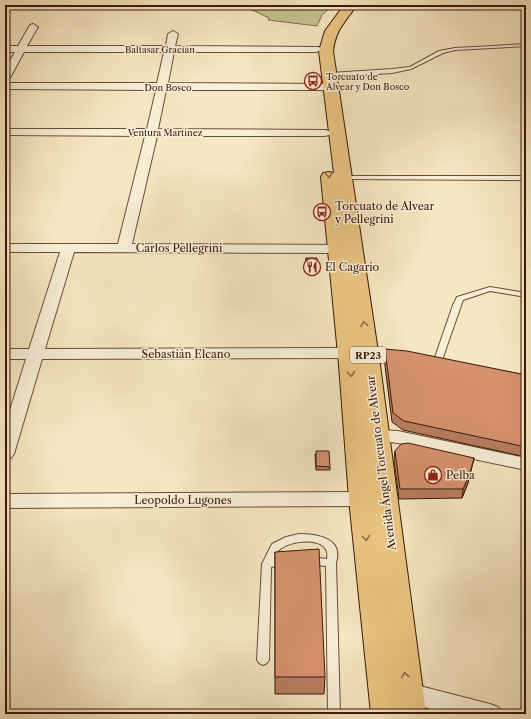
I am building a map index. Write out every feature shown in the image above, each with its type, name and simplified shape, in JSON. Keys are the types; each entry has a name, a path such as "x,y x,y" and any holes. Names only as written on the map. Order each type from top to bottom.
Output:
{"main road":[{"name":"Avenida Ángel Torcuato de Alvear","path":"341,5 322,26 316,49 328,83 325,133 345,249 358,353 362,499 395,711"},
{"name":"Avenida Ángel Torcuato de Alvear","path":"345,249 344,178 328,83 326,51 330,34 338,19 351,5"},
{"name":"Avenida Ángel Torcuato de Alvear","path":"358,353 378,436 395,711"}],"street":[{"path":"5,78 33,27"},
{"path":"124,248 152,132 173,34"},
{"name":"Baltasar Gracián","path":"5,49 316,49"},
{"name":"Don Bosco","path":"5,86 161,86 328,83"},
{"name":"Ventura Martínez","path":"5,132 325,133"},
{"name":"Carlos Pellegrini","path":"5,248 345,249"},
{"path":"5,454 68,248"},
{"name":"Sebastián Elcano","path":"5,354 358,353"},
{"path":"378,436 398,437 526,464"},
{"name":"Leopoldo Lugones","path":"5,501 362,499"},
{"path":"395,711 420,696 490,714"}],"lane":[{"path":"328,83 407,69 416,66 441,52 455,49 526,45"},
{"path":"344,178 526,178"},
{"path":"438,363 457,304 460,299 490,289 526,295"},
{"path":"358,353 406,357"},
{"path":"263,660 267,564 275,547 285,540 307,537 323,541 330,546 333,553 331,563 334,714"},
{"path":"267,564 318,561 331,563"}],"green space":[{"path":"242,5 333,5 322,15 317,26 268,20 269,18"}],"building":[{"name":"El Cagario","path":"306,258 317,258 318,269 306,269"},
{"path":"385,349 407,351 526,375 526,447 404,421 393,413"},
{"path":"408,443 474,458 470,473 463,489 400,489 395,451 401,444"},
{"path":"316,451 329,451 330,467 316,466"},
{"path":"319,549 325,677 275,677 275,552"}],"place":[{"name":"Torcuato de Alvear y Don Bosco","path":"313,81"},
{"name":"Torcuato de Alvear y Pellegrini","path":"322,212"},
{"name":"El Cagario","path":"312,267"},
{"name":"Pelba","path":"433,475"}]}
